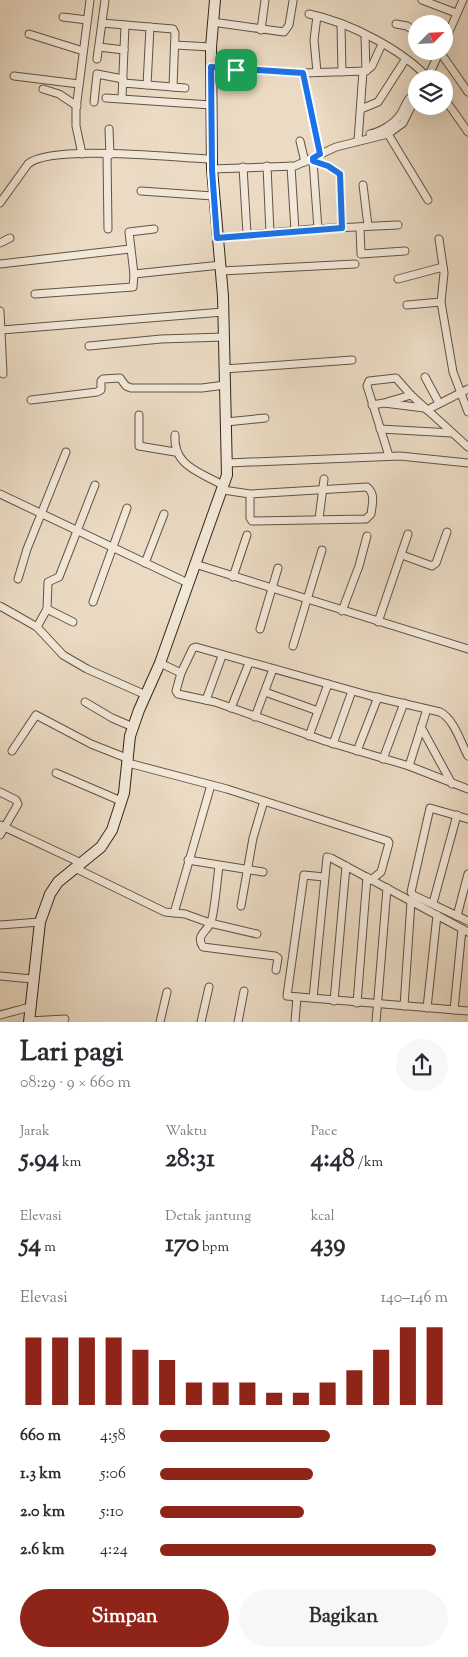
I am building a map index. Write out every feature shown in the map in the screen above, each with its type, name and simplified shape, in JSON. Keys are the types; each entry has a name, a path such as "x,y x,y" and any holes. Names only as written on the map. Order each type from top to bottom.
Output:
{"main road":[{"path":"29,1021 32,979 40,922 50,894 58,882 101,847 112,830 121,801 130,736 160,663 194,564 224,488 228,463 224,337 221,268 213,196 210,105 213,0"}],"street":[{"path":"82,154 76,126 89,0"},
{"path":"97,59 105,0"},
{"path":"261,30 265,0"},
{"path":"422,0 456,13"},
{"path":"453,20 463,0"},
{"path":"212,22 280,33 287,30 293,1"},
{"path":"309,14 341,24 382,44 418,70"},
{"path":"317,16 314,40 317,72"},
{"path":"63,17 87,20"},
{"path":"102,23 173,29 175,33 173,87"},
{"path":"341,24 342,72"},
{"path":"396,24 408,27"},
{"path":"122,98 125,25"},
{"path":"147,85 150,27"},
{"path":"29,34 83,51"},
{"path":"358,138 366,36"},
{"path":"211,67 303,73 364,71 372,66 382,44"},
{"path":"175,45 211,47"},
{"path":"99,47 124,50"},
{"path":"361,108 378,102 405,60"},
{"path":"443,60 468,92"},
{"path":"303,73 320,154"},
{"path":"94,102 97,74 147,85 186,88"},
{"path":"14,76 79,84"},
{"path":"43,89 59,94 77,106"},
{"path":"106,98 210,105"},
{"path":"0,203 34,159 82,154 242,166 291,166 313,159 320,154 373,133 400,116 408,102"},
{"path":"453,111 468,132"},
{"path":"358,138 388,134 403,123 408,112"},
{"path":"108,229 109,129"},
{"path":"388,134 428,200"},
{"path":"300,141 305,162"},
{"path":"313,159 340,174 342,228"},
{"path":"313,159 318,229"},
{"path":"242,166 248,234"},
{"path":"267,166 270,233"},
{"path":"291,166 295,230"},
{"path":"363,185 364,227 361,254 405,251"},
{"path":"141,191 213,196"},
{"path":"217,238 295,230 398,225"},
{"path":"35,294 132,287 134,274 129,232 154,229"},
{"path":"0,243 10,238"},
{"path":"439,239 443,267 441,302 453,377 468,412"},
{"path":"0,264 130,249"},
{"path":"134,274 221,268 355,264"},
{"path":"398,279 443,267"},
{"path":"407,306 441,302"},
{"path":"0,310 3,374"},
{"path":"2,330 223,312"},
{"path":"89,346 161,339 224,337"},
{"path":"224,368 352,360"},
{"path":"425,377 439,403"},
{"path":"31,400 98,392 101,390 101,381 104,379 120,378 126,386 131,388 202,388 225,385"},
{"path":"389,456 372,405 367,384 370,381 396,378 411,395 468,447"},
{"path":"384,403 426,409 468,389"},
{"path":"372,405 411,395"},
{"path":"139,415 139,446 175,452"},
{"path":"226,422 265,418"},
{"path":"380,429 452,433"},
{"path":"175,435 175,452 184,464 224,488 250,494 369,488 373,494 371,514 366,518 251,521 250,494"},
{"path":"18,579 27,549 66,452"},
{"path":"228,463 389,456 432,458 468,463"},
{"path":"319,519 324,479"},
{"path":"37,627 46,609 48,582 59,577 95,485"},
{"path":"0,494 188,583"},
{"path":"93,602 127,508"},
{"path":"145,563 164,514"},
{"path":"402,555 432,566 436,563 448,532"},
{"path":"378,622 408,534"},
{"path":"233,577 247,535"},
{"path":"342,611 359,566 367,536"},
{"path":"293,646 322,550"},
{"path":"194,564 468,649"},
{"path":"260,629 278,568"},
{"path":"0,606 37,627 63,655 146,695"},
{"path":"46,609 73,622"},
{"path":"468,756 444,714 427,709 352,691 194,647 181,673 177,693 206,700 333,744 409,766 468,789"},
{"path":"206,700 222,656"},
{"path":"160,663 181,673"},
{"path":"231,708 249,663"},
{"path":"255,717 273,669"},
{"path":"309,736 328,684"},
{"path":"333,744 352,691"},
{"path":"265,692 318,712"},
{"path":"357,751 378,697"},
{"path":"85,702 112,718 133,727"},
{"path":"383,758 404,703"},
{"path":"409,766 427,709"},
{"path":"12,751 36,715 128,761 264,801 389,842 381,872 369,878"},
{"path":"422,727 452,784"},
{"path":"56,773 121,801"},
{"path":"174,913 211,785"},
{"path":"0,792 18,802 2,826 0,835"},
{"path":"241,906 247,869 264,801"},
{"path":"468,819 432,807 430,809 411,892 413,895 468,921"},
{"path":"433,903 457,815"},
{"path":"2,826 165,912 185,914 210,923 257,934"},
{"path":"313,998 327,858 346,866 465,930 454,1010"},
{"path":"188,860 264,872"},
{"path":"219,866 210,923 201,935 200,942 203,947 275,956 278,958 276,970"},
{"path":"334,1001 346,866"},
{"path":"457,916 468,874"},
{"path":"324,877 304,875 287,994 334,1001 468,1011"},
{"path":"357,1003 369,878"},
{"path":"376,1022 387,888"},
{"path":"404,1006 411,902"},
{"path":"427,1008 437,915"},
{"path":"0,924 40,922"},
{"path":"0,976 32,979"},
{"path":"200,1022 209,986"},
{"path":"238,1022 244,991"},
{"path":"160,1022 167,992"},
{"path":"295,1022 297,997"},
{"path":"0,1015 30,1007"},
{"path":"29,1021 66,1019"}],"route":[{"path":"211,67 236,70 303,73 320,154 313,158 313,161 328,166 340,174 342,228 248,234 217,238 212,170 211,67"}]}
